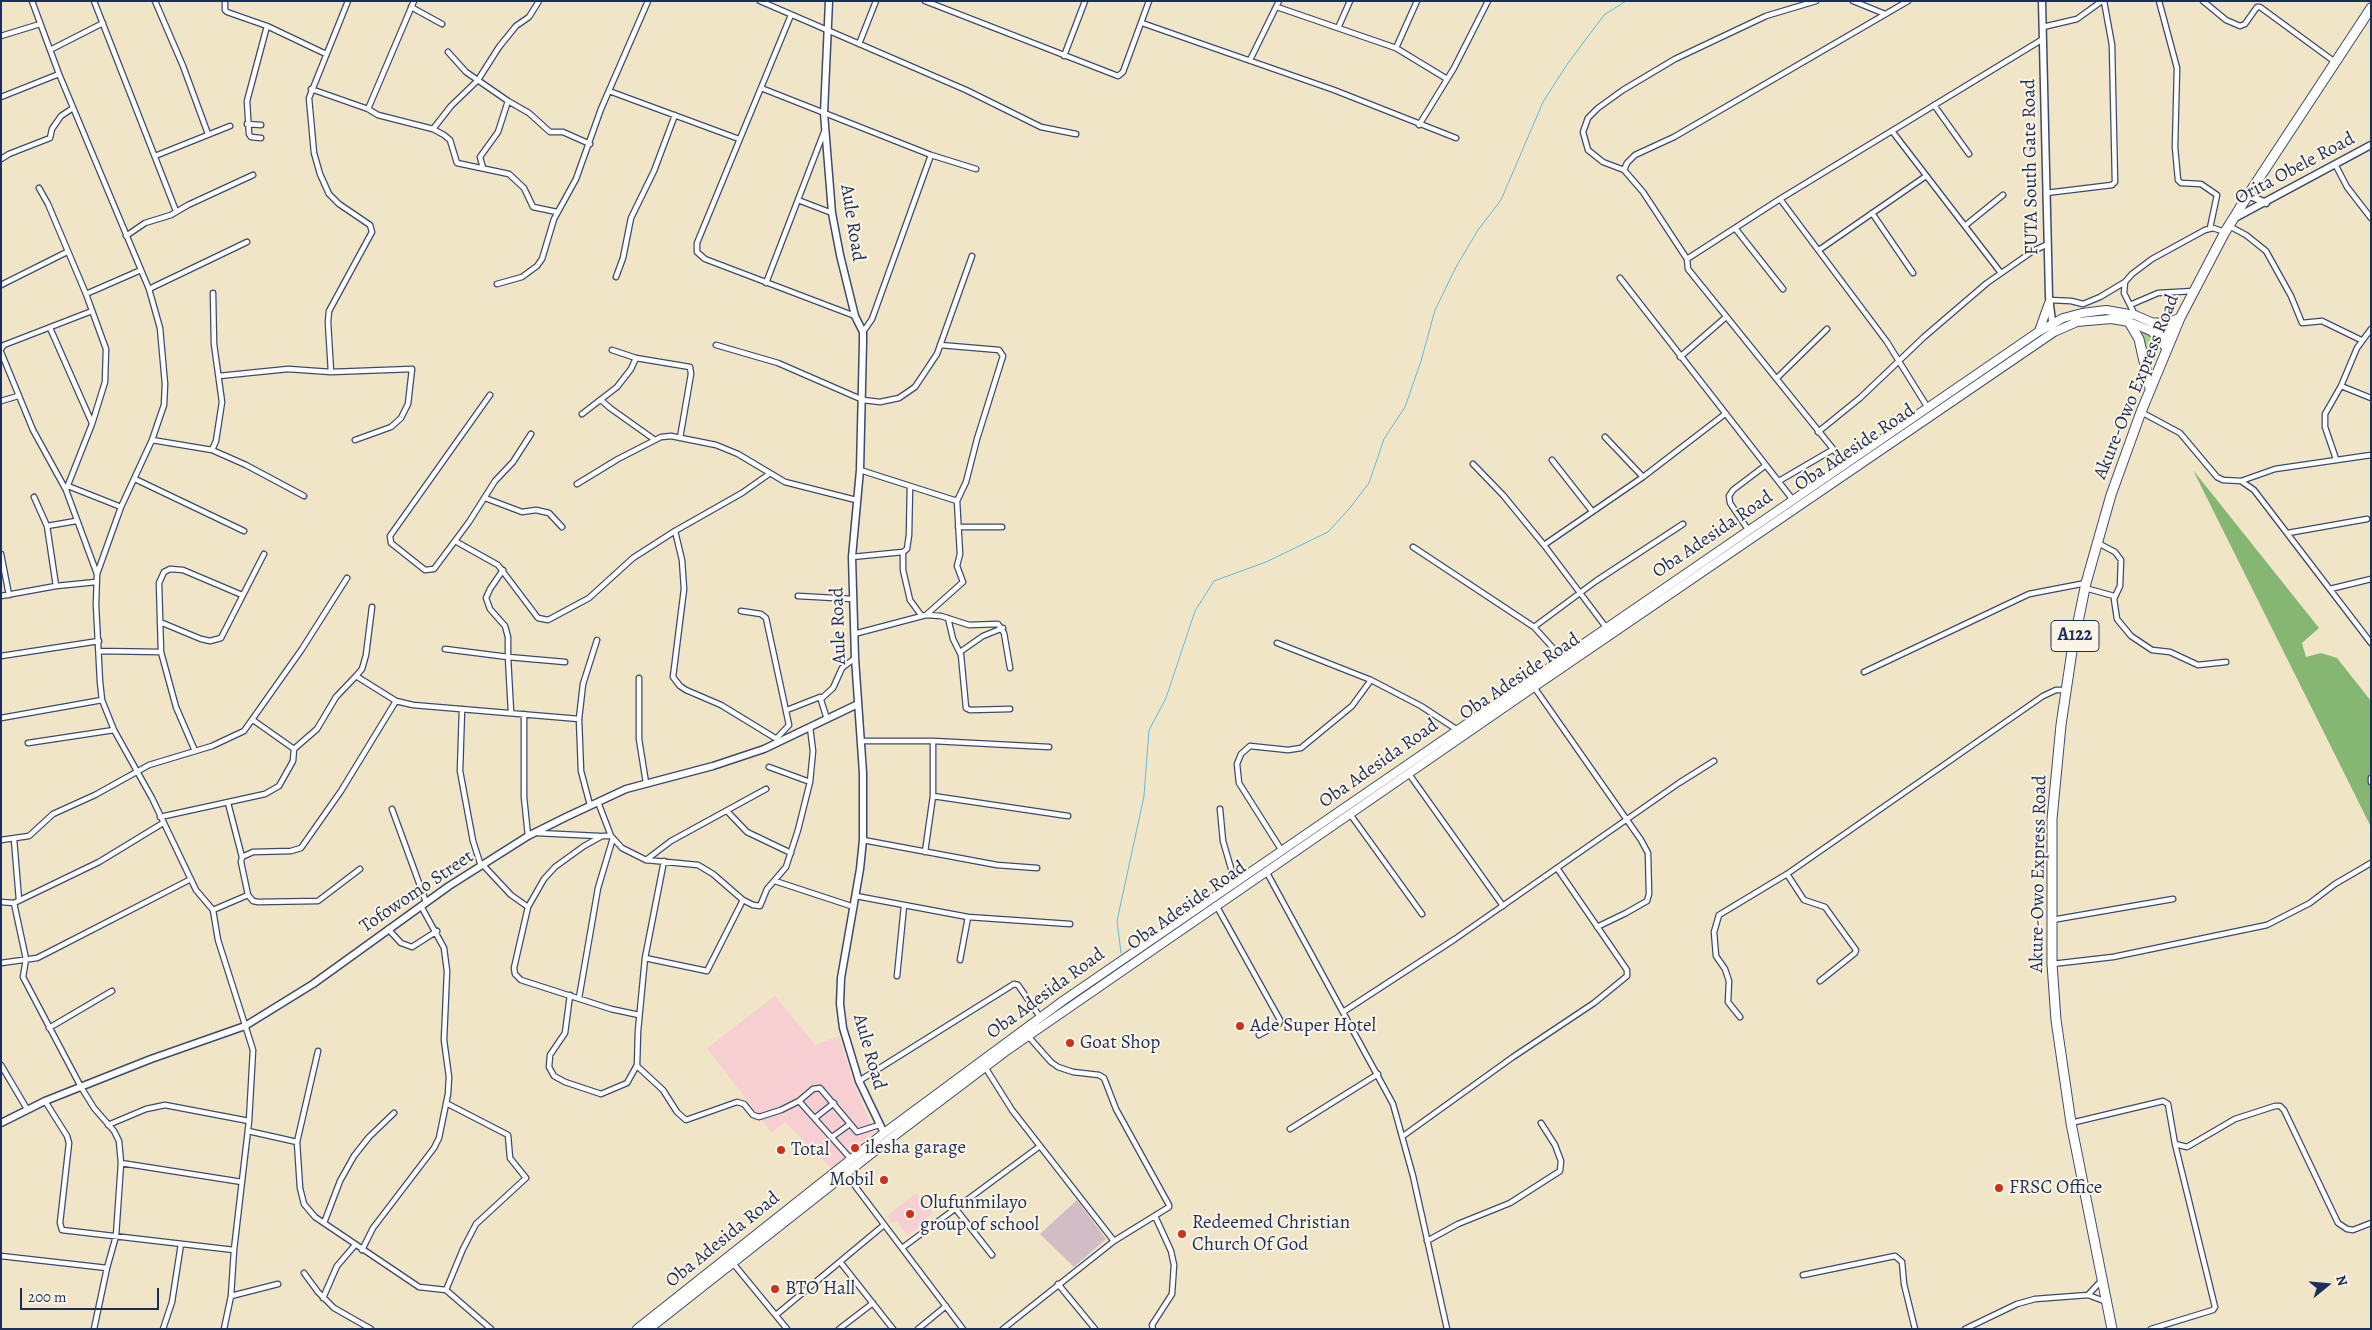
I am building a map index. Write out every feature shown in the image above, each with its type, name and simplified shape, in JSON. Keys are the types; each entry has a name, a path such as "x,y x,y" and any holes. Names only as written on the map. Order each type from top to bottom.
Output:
{"highway":[{"name":"Akure-Owo Express Road","path":"2112,1329 2071,1123 2056,1020 2052,964 2052,819 2066,690 2086,586 2111,496 2150,388 2180,318 2229,226 2248,195 2371,8"},
{"path":"2132,318 2139,339 2150,388"},
{"path":"2167,348 2153,326 2180,318"}],"main road":[{"path":"2049,302 2055,312 2063,318"},
{"path":"2038,332 2049,302"},
{"name":"Oba Adesida Road","path":"637,1329 744,1249 884,1133 1040,1017 1211,898 1460,733 1562,658 1609,631 1716,558 1749,531 1793,500 2038,332 2053,328 2063,318 2082,312 2106,310 2132,318"},
{"name":"Oba Adeside Road","path":"1716,558 2053,328 2089,320 2132,318 2153,326"},
{"path":"2153,326 2173,335"},
{"name":"Oba Adeside Road","path":"650,1328 732,1262 744,1249 1028,1036 1409,774 1460,733 1536,686 1609,631"},
{"path":"1064,1000 1069,1007"}],"street":[{"path":"32,1 59,74 150,289 160,328 165,384 164,405 152,440 121,507 97,574 102,700 114,730 138,770 196,890 213,910 218,940 253,1050 249,1122 234,1250 231,1296 224,1329"},
{"path":"94,1 176,211"},
{"path":"155,1 183,66 208,134"},
{"path":"225,1 225,10 227,12 267,26 326,54"},
{"path":"331,372 329,311 364,248 372,228 329,194 320,174 314,153 310,106 311,89 348,1"},
{"path":"368,109 414,1"},
{"path":"433,129 450,106 478,80 498,48 516,26 529,17 539,1"},
{"path":"497,284 522,277 537,266 546,253 549,233 576,179 609,91 648,1"},
{"path":"760,1 966,90 1041,127 1076,134"},
{"name":"Aule Road","path":"829,1 824,113 832,213 855,316 863,332 860,470 852,556 855,658 861,741 863,840 856,896 841,978 840,1004 843,1028 859,1081 878,1125 884,1133"},
{"path":"859,44 876,1"},
{"path":"925,1 1064,56 1121,75 1149,1"},
{"path":"938,7 940,1"},
{"path":"1064,56 1085,1"},
{"path":"1338,28 1350,1"},
{"path":"1396,48 1417,1"},
{"path":"1419,125 1447,78 1488,1"},
{"path":"1816,1 1766,16 1726,34 1642,78 1598,108 1588,118 1584,126 1584,141 1588,150 1603,162 1624,170 1654,207 1687,260 1688,269 1846,465"},
{"path":"1853,1 1885,14"},
{"path":"1624,170 1627,163 1635,155 1674,137 1908,1"},
{"name":"FUTA South Gate Road","path":"2042,1 2049,302 2053,328"},
{"path":"2043,27 2077,19 2103,1 2112,45 2115,182 2112,184 2046,193"},
{"path":"2159,1 2177,68 2175,147 2178,180 2181,183 2200,184 2216,194 2218,198 2210,228"},
{"path":"2204,1 2226,20 2240,26 2246,24 2257,7 2260,7 2335,62"},
{"path":"1250,60 1278,4 1338,28 1396,48 1447,78"},
{"path":"411,8 442,24"},
{"path":"791,14 697,243 697,252 705,259 855,316"},
{"path":"50,50 103,23"},
{"path":"1142,23 1334,90 1456,138"},
{"path":"1,36 40,24"},
{"path":"261,138 251,136 247,124 248,94 267,26"},
{"path":"1687,260 1780,199 2043,39"},
{"path":"448,52 462,68 508,101 529,113 550,132 562,132 590,144"},
{"path":"1,97 59,74"},
{"path":"761,88 931,155 976,169"},
{"path":"311,89 368,109 378,115 433,129 450,140 457,163 514,177 524,188 532,207 558,212"},
{"path":"609,91 739,139"},
{"path":"483,168 480,157 498,132 508,101"},
{"path":"1934,106 1969,154"},
{"path":"1,159 50,138 52,136 52,128 61,116 73,108"},
{"path":"616,277 631,218 654,171 675,115"},
{"path":"247,124 261,125"},
{"path":"155,156 230,126"},
{"path":"766,283 825,129"},
{"path":"1892,131 1966,224 2001,273"},
{"name":"Orita Obele Road","path":"2229,226 2266,203 2371,145"},
{"path":"863,332 872,320 931,155"},
{"path":"2335,164 2346,187 2371,218"},
{"path":"126,236 145,223 171,215 253,175"},
{"path":"1819,250 1926,176"},
{"path":"38,188 48,204 104,337 107,359 105,382 92,424 67,488"},
{"path":"1966,224 2002,195"},
{"path":"2248,195 2266,203"},
{"path":"1780,199 1899,360 1928,408"},
{"path":"798,200 832,213"},
{"path":"1872,213 1913,273"},
{"path":"2049,302 2072,301 2083,304 2100,297 2125,282 2152,259 2210,228 2229,226 2246,235 2266,251 2291,296 2302,323 2322,321 2361,340"},
{"path":"1735,228 1783,288"},
{"path":"150,289 247,242"},
{"path":"1818,432 1860,398 1963,303 2001,273 2033,251 2048,244"},
{"path":"1,285 67,252"},
{"path":"716,345 778,363 863,400 872,402 890,401 907,394 927,371 940,345 972,256"},
{"path":"86,294 141,270"},
{"path":"1620,278 1793,500"},
{"path":"2125,282 2124,293 2130,305 2132,318"},
{"path":"2130,305 2158,293 2194,291"},
{"path":"212,450 217,435 222,402 214,344 213,293"},
{"path":"92,311 4,345 1,350 18,396 48,461 67,488 76,521 97,574"},
{"path":"1680,357 1726,317"},
{"path":"50,328 92,424"},
{"path":"1776,378 1827,329"},
{"path":"2336,459 2324,420 2330,403 2341,386 2361,340 2371,329"},
{"path":"924,615 963,582 957,566 960,554 957,501 966,482 976,439 1003,356 999,350 940,345"},
{"path":"612,350 636,358 690,367 691,374 680,438"},
{"path":"582,414 625,378 636,358"},
{"path":"219,376 288,369 331,372 410,368 413,370 408,404 402,418 391,427 355,440"},
{"path":"2341,386 2371,398"},
{"path":"490,394 389,538 391,543 429,571 434,569 456,542 531,434"},
{"path":"1,400 18,396"},
{"path":"601,400 655,440"},
{"path":"2141,412 2180,433 2217,477 2223,480 2241,482 2254,490 2371,643"},
{"path":"1544,545 1643,477 1725,414"},
{"path":"577,484 618,459 665,436 728,449 769,474 796,486 856,500"},
{"path":"1605,437 1643,477"},
{"path":"152,440 212,450 246,465 304,496"},
{"path":"1779,481 1832,450"},
{"path":"2241,482 2275,469 2371,455"},
{"path":"1552,460 1592,511"},
{"path":"1473,464 1503,495 1544,545 1609,631"},
{"path":"1749,531 1730,503 1729,496 1733,490 1766,465"},
{"path":"860,470 957,501"},
{"path":"456,542 490,560 503,570 538,618 548,620 589,598 633,558 675,531 742,493 769,474"},
{"path":"135,479 244,531"},
{"path":"852,556 903,552 907,549 910,486"},
{"path":"67,488 121,507"},
{"path":"34,497 47,526 56,586"},
{"path":"485,498 522,512 543,511 554,517 562,527"},
{"path":"2288,533 2367,518"},
{"path":"47,526 76,521"},
{"path":"1534,628 1581,593 1683,524"},
{"path":"958,527 1002,527"},
{"path":"675,531 682,560 684,589 673,677 686,690 721,705 778,740 789,727 787,710 765,616 741,611"},
{"path":"2098,543 2115,552 2121,560 2120,586 2114,596 2118,619 2122,627 2131,636 2152,650 2170,652 2198,665 2226,662"},
{"path":"1413,547 1534,628 1562,658"},
{"path":"903,552 903,570 907,593 912,605 924,615"},
{"path":"1,554 9,595"},
{"path":"160,622 201,639 216,641 226,632 242,595 264,554"},
{"path":"195,751 176,707 160,652 159,584 164,572 170,569 182,570 242,595"},
{"path":"503,570 486,598 490,609 505,626 508,637 510,712"},
{"path":"1,840 14,839 34,833 52,814 95,795 138,770 158,761 195,751 237,736 253,720 265,699 302,649 347,578"},
{"path":"2330,589 2371,579"},
{"path":"1,596 56,586 96,582"},
{"path":"1864,672 2029,594 2086,586 2114,596"},
{"path":"798,596 853,599"},
{"path":"294,749 317,730 336,698 362,669 366,655 372,607"},
{"path":"854,634 924,615 948,618 969,625 998,624 1003,628 1010,668"},
{"path":"948,618 953,639 960,652 968,709 1010,709"},
{"path":"960,652 983,636 1003,628"},
{"path":"590,805 581,771 579,719 583,684 596,640"},
{"path":"1,656 99,641"},
{"path":"1277,643 1371,680 1420,706 1460,733"},
{"path":"445,650 565,662"},
{"path":"99,651 160,652"},
{"path":"787,710 818,697 822,698 833,688 842,668 855,658"},
{"path":"356,676 396,700 413,705 579,719"},
{"path":"638,678 639,739 646,783"},
{"path":"1282,851 1239,784 1237,764 1240,754 1250,746 1288,750 1301,748 1352,706 1371,680"},
{"path":"1536,686 1648,853 1648,899 1633,910 1596,927"},
{"path":"1740,1018 1728,1002 1729,981 1725,969 1716,956 1714,942 1717,918 1787,874 2043,696 2056,690 2066,690"},
{"path":"822,698 827,719"},
{"path":"1,718 102,700"},
{"path":"242,857 253,852 290,851 301,848 336,799 396,700"},
{"name":"Tofowomo Street","path":"1,1123 46,1101 81,1087 245,1026 313,984 423,904 528,836 590,805 646,783 713,766 757,752 778,740 858,704"},
{"path":"462,708 460,771 482,866 511,895 528,907"},
{"path":"524,714 524,797 528,836"},
{"path":"253,720 294,749"},
{"path":"598,802 612,837 622,848 646,860 698,865 743,900 760,906 767,889 783,873 791,854 810,782 812,752 810,727"},
{"path":"28,744 114,730"},
{"path":"861,741 933,741 1049,747"},
{"path":"925,852 933,796 933,741"},
{"path":"160,817 228,803 274,790 291,765 294,749"},
{"path":"1344,1012 1714,761"},
{"path":"770,767 810,782"},
{"path":"1409,774 1502,906"},
{"path":"646,860 671,841 766,789"},
{"path":"933,796 1068,816"},
{"path":"228,803 242,857 241,862 248,895 253,901 318,901 360,869"},
{"path":"362,1250 373,1228 434,1148 446,1103 448,1078 444,1040 447,971 444,948 423,904 392,809"},
{"path":"1220,809 1223,841 1235,882"},
{"path":"727,810 747,832 791,854"},
{"path":"1350,814 1422,914"},
{"path":"1,902 16,902 106,858 163,824"},
{"path":"535,833 612,837"},
{"path":"602,836 555,867 544,879 528,907 514,964 515,974 521,980 611,1010 639,1015"},
{"path":"579,998 598,888 612,837"},
{"path":"14,839 16,902 26,959 23,977 81,1087 94,1108 114,1130 119,1141 121,1163 116,1236 94,1329"},
{"path":"863,840 997,864 1037,868"},
{"path":"570,995 565,1033 550,1055 549,1067 554,1076 564,1082 601,1094 627,1083 637,1064 639,1015 645,958 664,861"},
{"path":"2052,964 2113,957 2267,925 2302,907 2335,884 2371,863"},
{"path":"1403,1136 1520,1052 1594,1003 1627,976 1627,970 1557,868"},
{"path":"1266,871 1393,1104 1403,1136 1447,1329"},
{"path":"1787,874 1804,900 1825,908 1856,950 1855,953 1820,981"},
{"path":"1,963 47,953 191,879"},
{"path":"775,881 854,907"},
{"path":"213,910 248,895"},
{"path":"856,896 968,917 1070,924"},
{"path":"1211,898 1280,1020 1279,1024 1258,1034"},
{"path":"2052,920 2173,899"},
{"path":"645,958 708,970 743,900"},
{"path":"897,976 904,906"},
{"path":"960,960 968,917"},
{"path":"388,929 401,943 412,948 437,931"},
{"path":"859,1081 971,1012 1003,989 1014,984 1018,985 1040,1017"},
{"path":"49,1028 112,991"},
{"path":"1003,1329 1114,1241 1155,1216 1168,1207 1169,1203 1116,1109 1104,1078 1099,1075 1058,1068 1028,1036"},
{"path":"318,1051 297,1142 301,1196 308,1211 362,1250 419,1287 446,1290 489,1328"},
{"path":"637,1064 663,1090 677,1112 686,1120 737,1102 744,1104 752,1115 759,1117 781,1110 799,1101 816,1088 823,1090 858,1133 878,1125"},
{"path":"1,1066 27,1110"},
{"path":"985,1068 1012,1110 1114,1241"},
{"path":"1290,1129 1378,1074"},
{"path":"46,1101 67,1136 69,1143 60,1227 62,1230 112,1234 234,1250"},
{"path":"799,1101 851,1159"},
{"path":"2071,1123 2163,1101 2168,1104 2175,1144 2216,1307 2213,1310 2151,1329"},
{"path":"446,1103 508,1135 510,1158 526,1178 476,1224 446,1290"},
{"path":"815,1118 834,1103"},
{"path":"108,1125 146,1109 165,1105 249,1122"},
{"path":"2175,1144 2187,1147 2235,1118 2280,1106 2284,1110 2338,1223 2347,1229 2354,1230 2371,1223"},
{"path":"324,1223 340,1182 354,1156 369,1137 394,1113"},
{"path":"1427,1242 1458,1224 1510,1203 1560,1171 1561,1161 1555,1145 1541,1123"},
{"path":"832,1137 850,1124"},
{"path":"248,1131 297,1142"},
{"path":"902,1248 1040,1146"},
{"path":"121,1163 242,1182"},
{"path":"846,1174 963,1329"},
{"path":"955,1208 992,1255"},
{"path":"1153,1329 1152,1325 1172,1294 1174,1273 1171,1251 1155,1216"},
{"path":"776,1314 841,1263 884,1225"},
{"path":"163,1329 172,1302 181,1244"},
{"path":"323,1298 337,1266 355,1245"},
{"path":"1,1256 107,1268"},
{"path":"1803,1276 1895,1256 1902,1262 1904,1284 1914,1329"},
{"path":"732,1262 787,1329"},
{"path":"841,1263 893,1329"},
{"path":"304,1273 323,1298 354,1321 372,1329"},
{"path":"2088,1295 2101,1281"},
{"path":"231,1296 278,1284"},
{"path":"1058,1284 1096,1329"},
{"path":"1965,1329 2016,1304 2035,1298 2088,1295 2106,1302"},
{"path":"840,1329 873,1303"},
{"path":"918,1329 946,1306"}],"shaded area":[{"name":"ilesha garage","path":"775,996 815,1045 839,1036 851,1076 874,1132 832,1169 785,1122 772,1133 707,1048"},
{"name":"Olufunmilayo group of school","path":"916,1193 933,1213 926,1218 927,1222 907,1235 897,1221 892,1223 887,1216"},
{"path":"1077,1200 1106,1239 1074,1267 1040,1234"}],"green space":[{"path":"2136,326 2152,336 2160,345 2150,373"},
{"path":"2193,470 2319,628 2302,643 2306,657 2321,653 2337,658 2371,701 2371,827"}],"waterway":[{"path":"1121,953 1117,921 1144,796 1149,730 1166,698 1195,611 1214,581 1266,562 1328,532 1369,483 1384,439 1405,407 1421,361 1435,310 1456,267 1478,230 1501,200 1543,102 1568,63 1604,15 1626,1"}],"place":[{"name":"Ade Super Hotel","path":"1240,1026"},
{"name":"Goat Shop","path":"1070,1043"},
{"name":"ilesha garage","path":"855,1148"},
{"name":"Total","path":"781,1150"},
{"name":"Mobil","path":"884,1180"},
{"name":"FRSC Office","path":"1999,1188"},
{"name":"Olufunmilayo group of school","path":"910,1214"},
{"name":"Redeemed Christian Church Of God","path":"1182,1234"},
{"name":"BTO Hall","path":"775,1289"}]}
